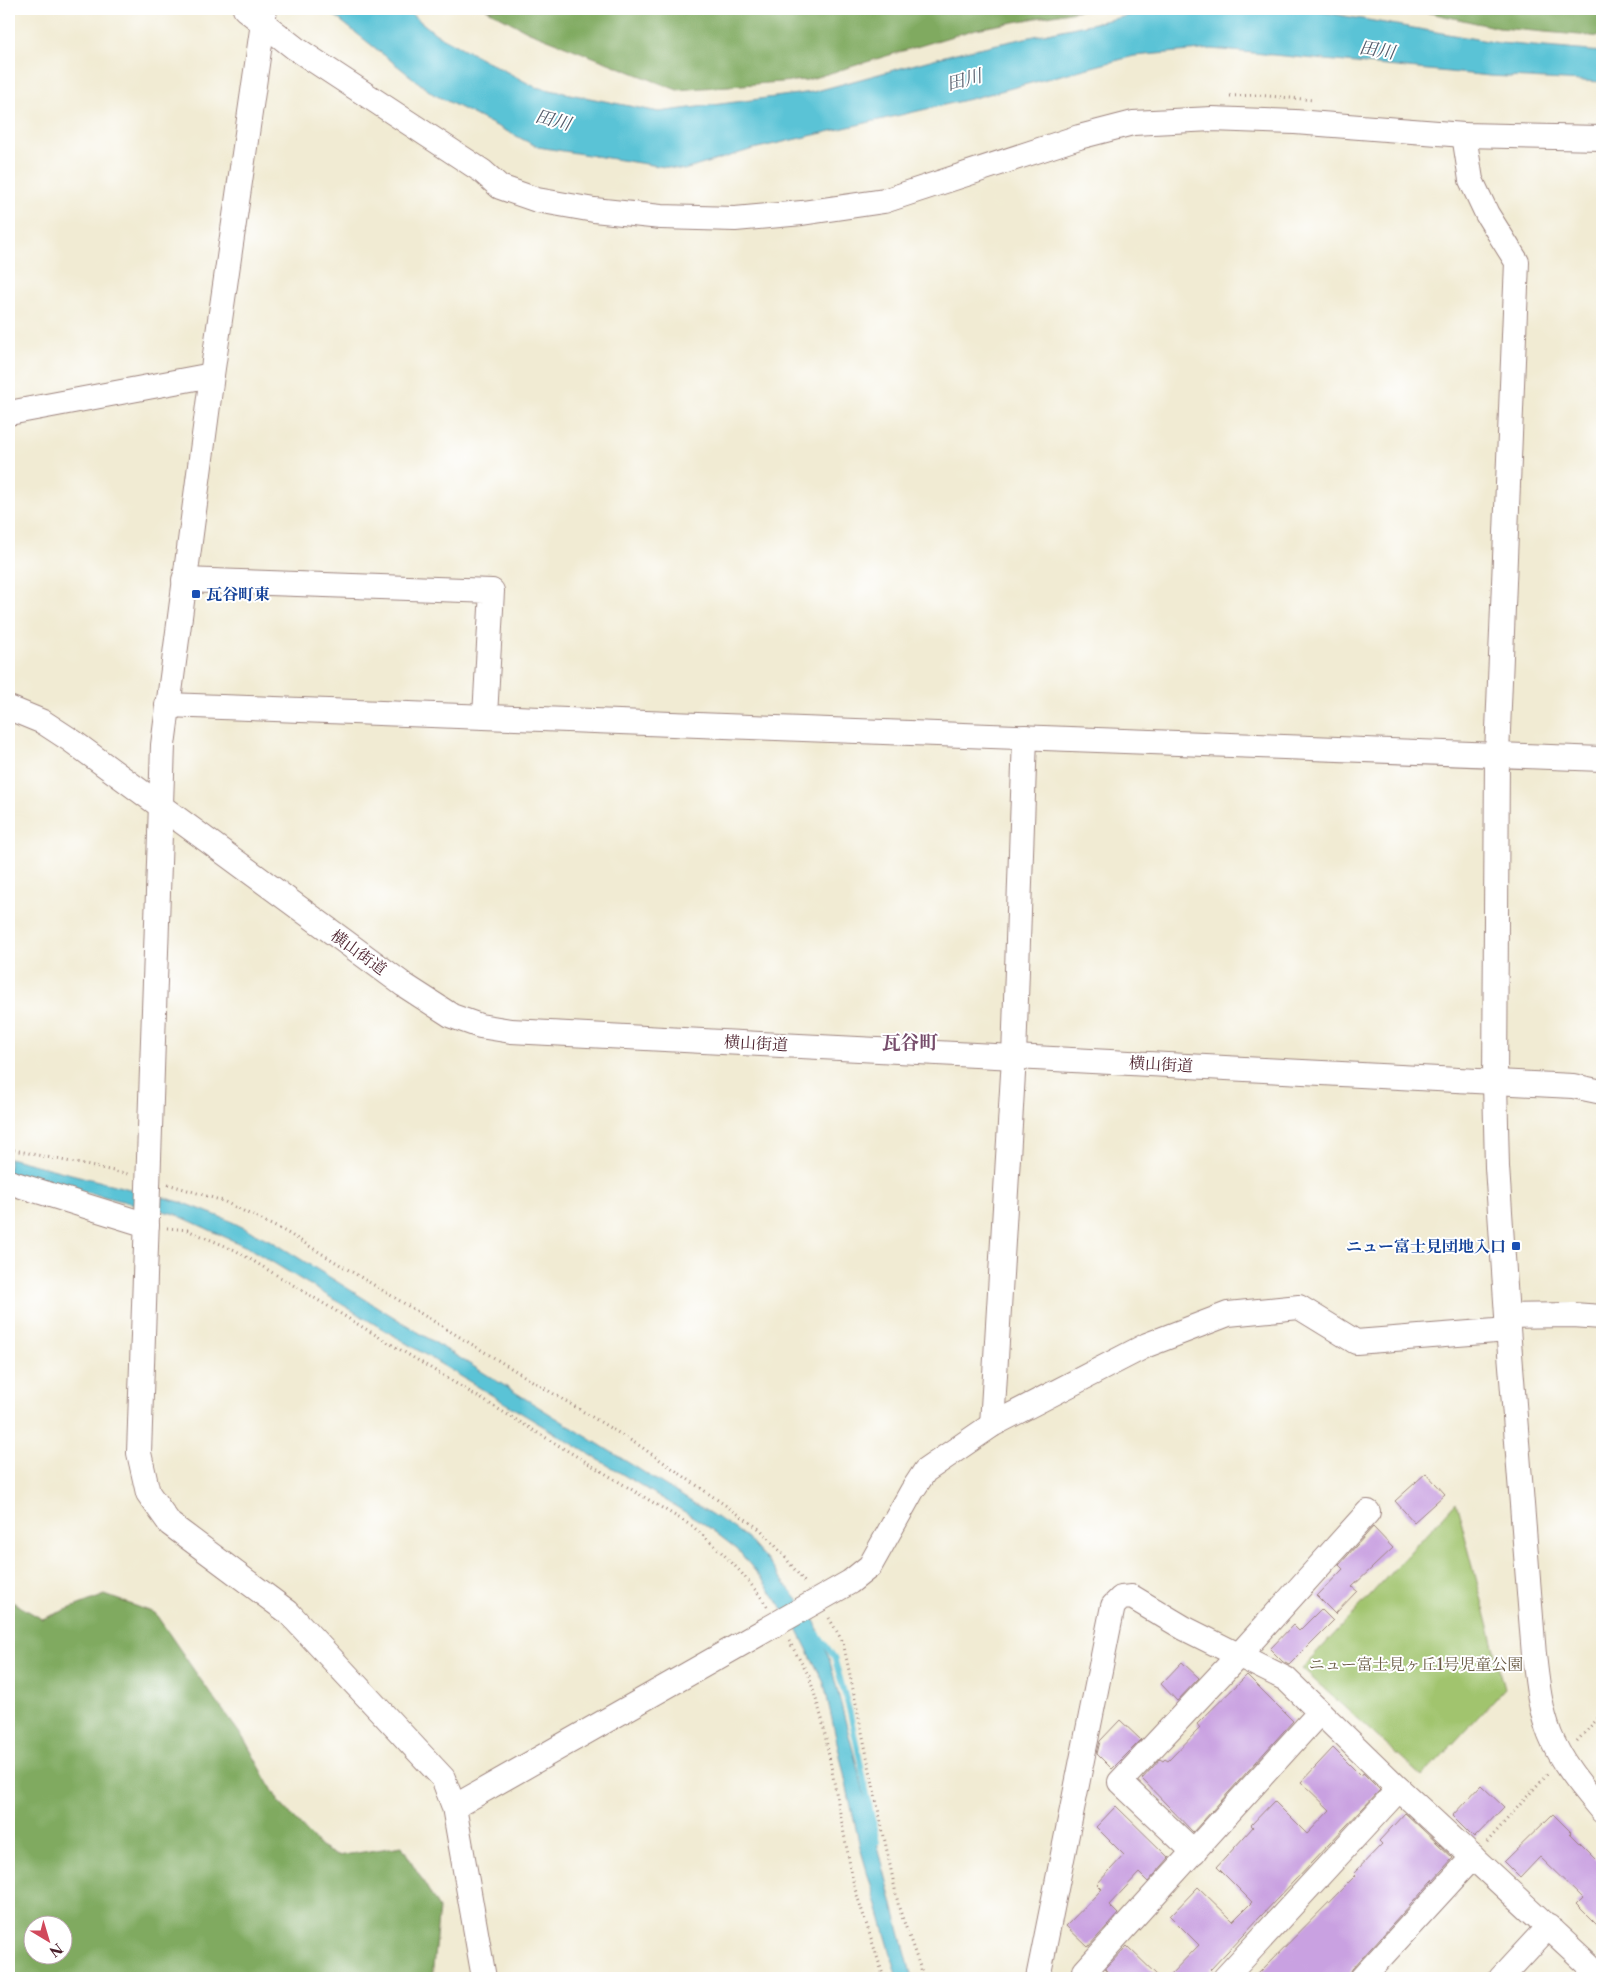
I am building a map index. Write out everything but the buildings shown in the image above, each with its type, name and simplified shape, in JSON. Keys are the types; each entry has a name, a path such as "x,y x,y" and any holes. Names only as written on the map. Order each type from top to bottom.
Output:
{"street":[{"path":"259,13 295,48 482,171 500,186 537,200 594,210 661,217 735,219 802,213 884,201 1079,137 1133,123 1212,119 1286,121 1464,135 1602,138"},
{"path":"259,13 184,580 161,776 162,809 139,1453 148,1493 170,1524 288,1612 443,1778 454,1807 484,1978"},
{"path":"1464,135 1471,180 1487,214 1517,262 1497,755 1497,1167 1507,1323 1538,1688 1550,1734 1561,1758 1602,1811"},
{"path":"9,413 212,375"},
{"path":"184,580 492,591 485,716"},
{"path":"168,705 1602,759"},
{"name":"横山街道","path":"9,708 43,722 72,741 404,985 452,1016 480,1026 511,1031 1573,1086 1602,1092"},
{"path":"992,1425 1014,1057 1025,737"},
{"path":"9,1182 147,1225"},
{"path":"454,1807 850,1582 870,1566 912,1491 926,1472 992,1425 1147,1344 1228,1314 1299,1307 1356,1342 1573,1315 1602,1317"},
{"path":"1194,1852 1120,1782 1239,1655 1368,1512"},
{"path":"1038,1978 1113,1606 1121,1598 1132,1597 1184,1628 1286,1679 1399,1789 1602,1977"},
{"path":"1093,1978 1085,1971 1320,1712"},
{"path":"1225,1978 1399,1789"},
{"path":"1362,1978 1473,1857"},
{"path":"1501,1978 1549,1926"}],"path":[{"path":"9,1149 148,1178 223,1201 286,1232 640,1446 761,1530 781,1552 818,1601 843,1642 899,1908 924,1978"},
{"path":"147,1225 187,1230 235,1250 692,1526 718,1548 748,1579 779,1623 808,1676 822,1719 854,1886 884,1978"},
{"path":"1473,1857 1602,1714"}],"green space":[{"path":"486,9 1086,9 976,29 807,80 677,90 527,31"},
{"path":"1412,9 1602,9 1602,37 1499,28"},
{"name":"ニュー富士見ヶ丘1号児童公園","path":"1456,1502 1505,1688 1422,1777 1302,1669"},
{"path":"105,1595 155,1613 246,1742 279,1802 321,1847 337,1856 402,1846 439,1908 432,1978 9,1978 9,1600 42,1619"}],"water":[{"name":"田川","path":"326,9 405,9 436,34 535,87 659,112 813,92 956,53 1159,9 1305,9 1499,43 1602,52 1602,82 1490,76 1212,49 1134,56 970,99 753,149 684,170 538,147 433,94"},
{"path":"9,1158 184,1203 228,1220 273,1242 747,1538 815,1622 829,1658 912,1978 898,1978 860,1847 824,1683 798,1631 764,1582 738,1550 703,1523 249,1248 175,1214 9,1173"}],"waterway":[{"path":"818,1634 834,1657 850,1713 877,1842"}],"place":[{"name":"瓦谷町東","path":"196,594"},
{"name":"ニュー富士見団地入口","path":"1516,1246"}],"district":[{"name":"瓦谷町","path":"910,1042"}]}
